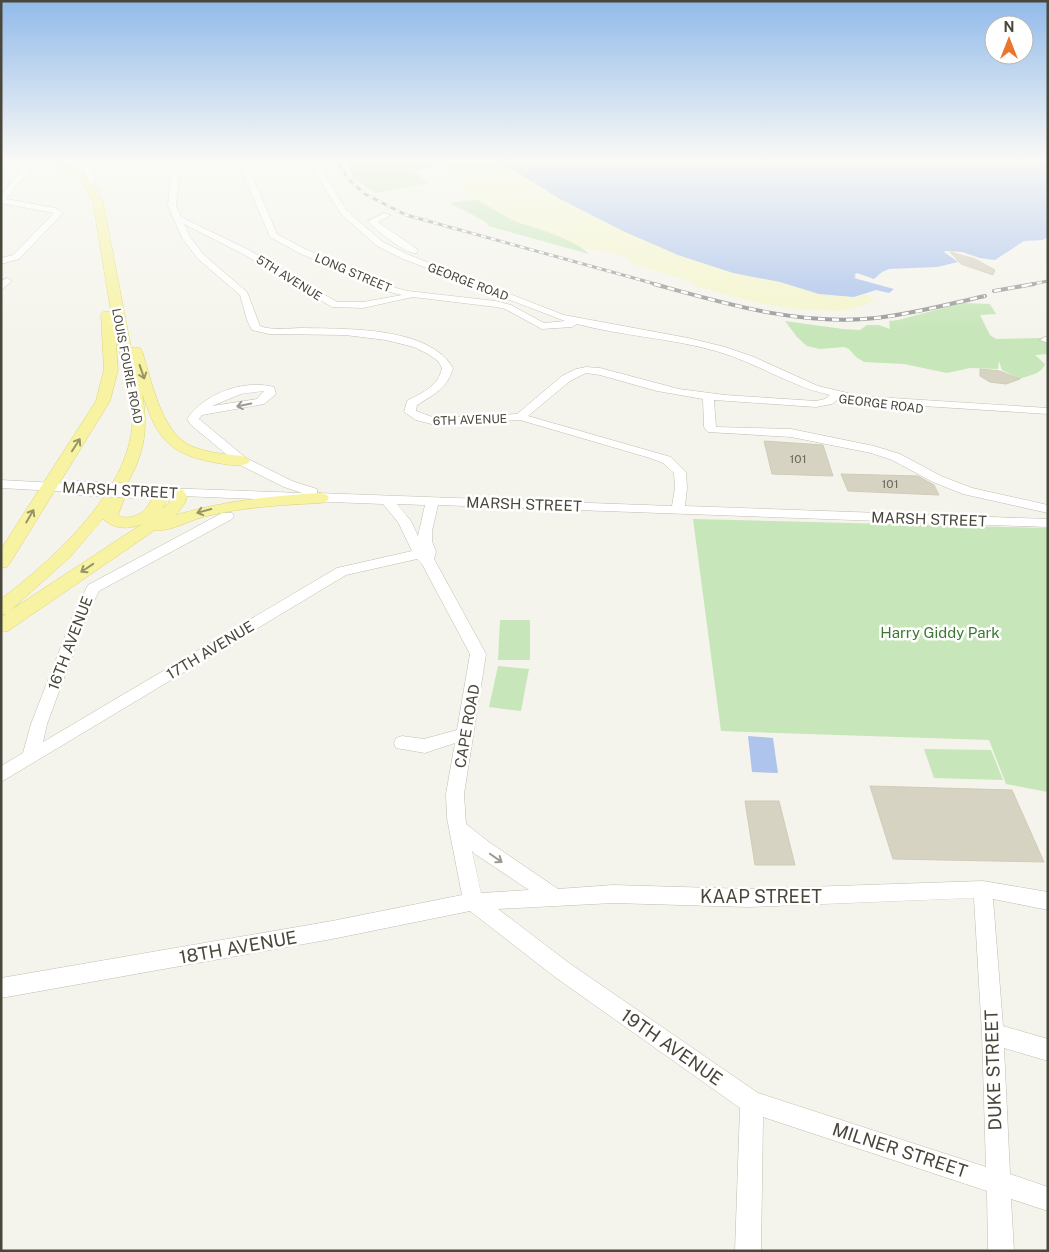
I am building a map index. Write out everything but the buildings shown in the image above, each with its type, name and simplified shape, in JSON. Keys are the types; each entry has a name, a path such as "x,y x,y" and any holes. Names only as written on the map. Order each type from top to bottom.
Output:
{"main road":[{"path":"1,563 103,400 111,370 99,217"},
{"name":"LOUIS FOURIE ROAD","path":"1,609 51,568 79,538 124,477 136,449 139,428 137,410 116,311 101,217"},
{"path":"116,311 130,336 157,415 169,438 194,453 242,461"},
{"path":"1,626 174,508 178,501 179,496 170,492 148,516 130,523 116,522 109,516 124,477"},
{"path":"127,540 178,519 215,508 244,503 321,498"}],"street":[{"path":"1,261 12,259 54,217"},
{"name":"LONG STREET","path":"266,217 273,235 302,251 383,287 421,295 496,304 508,307 545,326"},
{"name":"GEORGE ROAD","path":"349,217 380,244 406,257 560,317 666,338 730,358 818,396"},
{"path":"381,217 372,221 389,235 414,251"},
{"name":"5TH AVENUE","path":"176,218 192,224 246,252 335,305 363,305 421,295"},
{"name":"6TH AVENUE","path":"176,218 186,238 200,257 244,294 248,300 249,313 256,328 274,331 363,333 417,344 442,357 446,362 446,373 440,384 411,403 410,412 427,421 434,422 520,417 654,455 667,460 680,472 681,488 678,510"},
{"path":"545,326 560,317"},
{"path":"545,326 583,323"},
{"path":"520,417 573,374 586,370 646,386 708,396 797,403 818,396 836,397"},
{"path":"197,412 260,402 267,398 271,391 264,387 242,390 224,396 197,412 194,419 195,423 242,461 288,484 307,491 365,499"},
{"path":"708,396 710,427 712,430 807,435 874,450 896,457 937,479 968,491 1048,509"},
{"path":"818,396 854,404"},
{"name":"GEORGE ROAD","path":"836,397 854,404 890,408 1048,417"},
{"name":"GEORGE ROAD","path":"836,397 1048,411"},
{"name":"MARSH STREET","path":"1,484 321,498 1048,523"},
{"path":"288,484 294,496"},
{"name":"CAPE ROAD","path":"387,500 404,520 478,654 455,794 458,828 473,902"},
{"name":"CAPE ROAD","path":"423,553 428,501"},
{"name":"16TH AVENUE","path":"31,757 39,724 77,621 92,588 226,516"},
{"name":"17TH AVENUE","path":"1,775 342,571 423,553"},
{"path":"402,743 424,746 449,736 465,735"},
{"path":"458,828 482,848 553,896"},
{"name":"KAAP STREET","path":"473,902 613,894 749,898 983,890 1048,901"},
{"name":"DUKE STREET","path":"983,890 993,1034 1001,1251"},
{"name":"18TH AVENUE","path":"1,988 332,930 473,902"},
{"name":"19TH AVENUE","path":"473,902 562,970 752,1102"},
{"path":"993,1034 1048,1050"},
{"path":"748,1251 752,1102"},
{"name":"MILNER STREET","path":"752,1102 1048,1199"}],"green space":[{"path":"477,217 508,217 564,238 589,254 488,226 486,222"},
{"path":"962,303 990,304 996,314 980,315 990,335 996,339 1043,338 1048,345 1048,354 1035,355 1045,364 1041,370 1020,379 1002,370 999,361 998,369 970,368 947,373 904,364 864,362 844,347 820,349 807,346 797,337 785,321 843,329 860,330 867,325 879,325 890,329 889,321"},
{"name":"Harry Giddy Park","path":"693,519 1048,528 1048,792 1006,784 989,740 721,731"},
{"path":"500,620 530,620 530,660 498,660"},
{"path":"498,666 529,669 521,711 489,707"},
{"path":"924,749 991,750 1003,780 934,778"}],"sand":[{"path":"509,217 600,217 733,273 780,282 819,294 854,297 868,294 874,302 843,311 805,310 759,303 695,286 693,282 633,264 626,256 583,248 549,231"}],"water":[{"path":"596,217 1048,217 1048,237 1043,240 1024,241 995,260 980,258 962,252 945,251 958,262 937,267 889,269 874,279 857,273 854,275 856,276 854,278 894,289 889,293 876,290 854,297 819,294 780,282 733,273 678,255"},
{"path":"748,736 773,738 778,773 752,772"}],"railway":[{"path":"415,217 659,285"},
{"path":"1027,285 1048,281"},
{"path":"654,284 764,312 819,319 876,318 985,296"},
{"path":"994,291 1034,284"}]}
